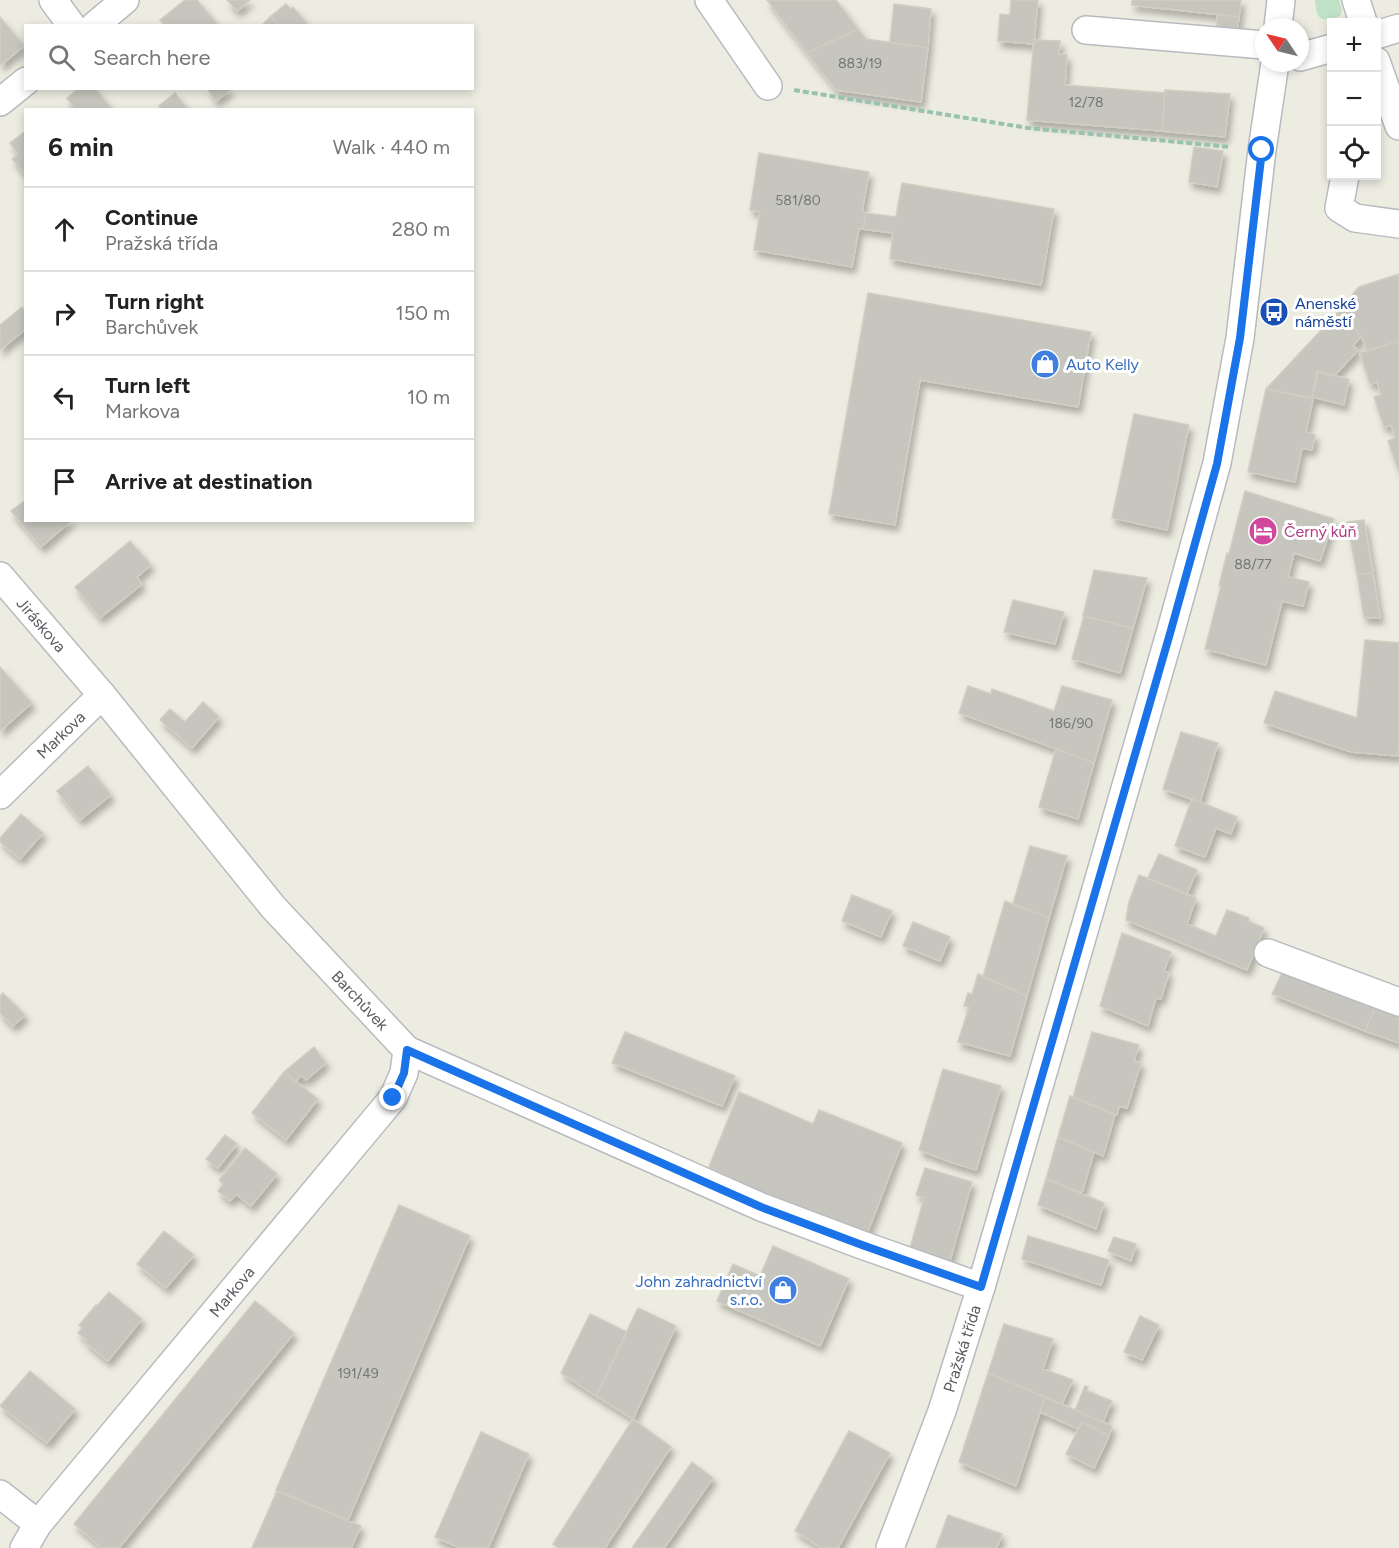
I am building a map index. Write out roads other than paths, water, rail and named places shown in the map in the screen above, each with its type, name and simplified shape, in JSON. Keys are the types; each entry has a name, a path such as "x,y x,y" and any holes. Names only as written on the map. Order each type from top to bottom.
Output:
{"street":[{"path":"53,0 71,24"},
{"path":"96,24 125,0"},
{"path":"709,0 768,86"},
{"path":"1279,18 1281,0"},
{"path":"1356,0 1362,18"},
{"path":"1381,34 1399,28"},
{"path":"1086,30 1255,55"},
{"path":"1309,53 1327,49"},
{"name":"Pražská třída","path":"890,1548 942,1411 981,1287 1217,464 1240,338 1262,150 1277,72"},
{"path":"1381,72 1399,126"},
{"path":"0,102 24,83"},
{"path":"1344,180 1339,208 1355,218 1399,224"},
{"name":"Jiráskova","path":"0,576 102,694"},
{"name":"Barchůvek","path":"102,694 273,907 407,1050 761,1207 981,1287"},
{"name":"Markova","path":"0,795 102,694"},
{"path":"1268,953 1399,1002"},
{"name":"Markova","path":"24,1548 38,1524 393,1098 404,1073 407,1050"},
{"path":"0,1494 38,1524"}],"place":[{"name":"Anenské náměstí","path":"1274,312"},
{"name":"Auto Kelly","path":"1045,364"},
{"name":"Černý kůň","path":"1263,531"},
{"name":"John zahradnictví s.r.o.","path":"783,1290"}]}
